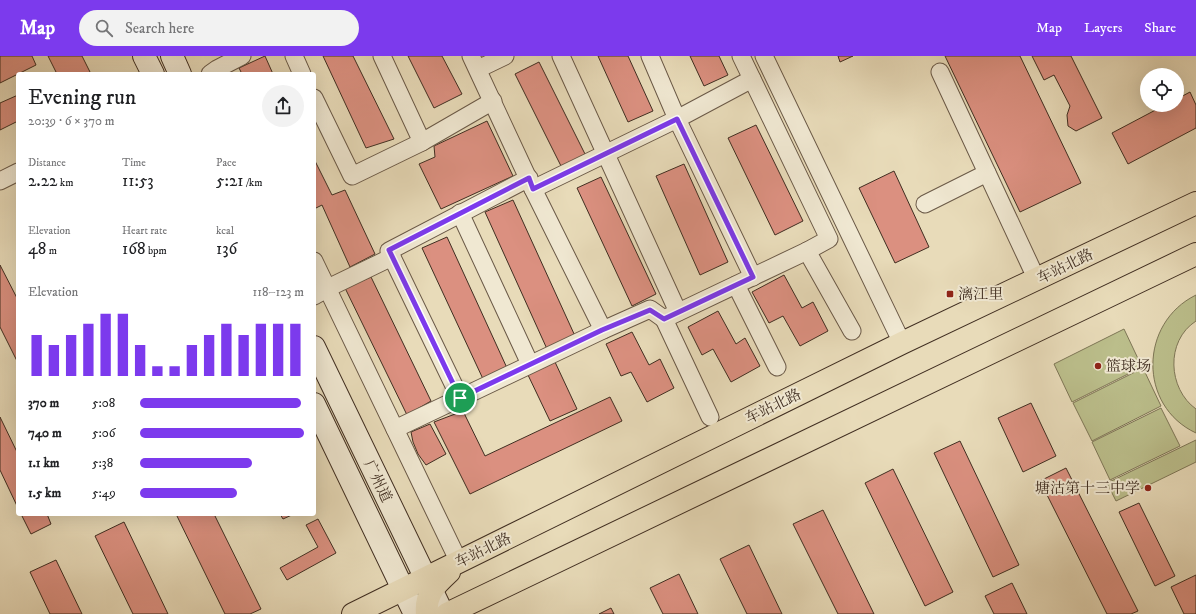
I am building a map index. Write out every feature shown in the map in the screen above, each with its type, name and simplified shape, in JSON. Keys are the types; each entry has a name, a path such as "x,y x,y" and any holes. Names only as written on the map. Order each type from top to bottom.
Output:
{"main road":[{"name":"车站北路","path":"428,584 463,560 902,343 1196,203"},
{"path":"447,614 1196,254"},
{"path":"353,614 404,589 428,584 427,614"}],"street":[{"path":"144,56 152,72"},
{"path":"172,56 179,72"},
{"path":"214,68 242,56"},
{"path":"294,56 301,72"},
{"path":"382,56 422,142"},
{"path":"505,56 474,63 602,330"},
{"path":"562,56 606,153 710,417"},
{"path":"650,56 677,119 753,277"},
{"path":"395,429 602,330 650,310 671,316 829,239 741,56"},
{"path":"766,57 902,343"},
{"path":"940,72 1037,280"},
{"path":"460,398 389,250 460,213 606,153 677,119 752,79"},
{"path":"316,102 352,176 422,142 493,101"},
{"path":"0,181 16,173"},
{"path":"925,204 987,173"},
{"path":"460,213 530,364"},
{"path":"807,251 852,332"},
{"path":"321,292 392,257"},
{"path":"316,270 321,292 395,429 463,560"},
{"path":"736,285 777,368"},
{"name":"广州道","path":"316,351 443,614"},
{"name":"广州道","path":"316,408 415,614"},
{"path":"466,614 481,597"}],"green space":[{"path":"1196,295 1196,321 1186,330 1179,340 1175,352 1174,365 1180,390 1196,409 1196,433 1177,420 1164,404 1155,385 1153,364 1156,344 1164,325 1177,308"},
{"name":"篮球场","path":"1124,329 1142,367 1072,402 1054,364"},
{"name":"篮球场","path":"1143,368 1161,406 1092,441 1073,403"},
{"name":"篮球场","path":"1161,408 1180,446 1110,480 1092,442"},
{"path":"1196,440 1196,462 1116,501 1107,483"}],"building":[{"path":"0,56 32,56 36,65 22,72 16,72 16,75 0,83"},
{"path":"48,56 82,56 90,72 56,72"},
{"path":"265,56 272,72 241,72 239,68"},
{"path":"323,56 353,56 394,139 366,148"},
{"path":"408,56 442,56 462,94 434,108"},
{"path":"598,56 628,56 653,111 628,122"},
{"path":"690,56 719,56 728,75 704,86"},
{"path":"838,56 853,56 840,62"},
{"path":"945,56 1020,56 1081,183 1020,212"},
{"path":"1032,56 1071,56 1102,118 1076,131 1068,126 1067,115 1070,106 1054,75 1044,80"},
{"path":"539,62 586,156 562,168 515,74"},
{"path":"1190,92 1196,105 1196,128 1128,164 1112,133 1152,112 1184,112 1184,95"},
{"path":"16,96 16,122 0,130 0,103"},
{"path":"487,121 513,176 441,209 419,164 435,157 434,146"},
{"path":"756,125 803,221 775,235 728,138"},
{"path":"316,163 332,195 345,190 375,254 350,267 322,205 316,208"},
{"path":"684,164 728,262 700,275 656,176"},
{"path":"894,171 929,247 895,263 859,188"},
{"path":"601,177 656,294 632,306 577,188"},
{"path":"513,200 575,336 547,349 485,212"},
{"path":"447,237 507,368 483,379 422,248"},
{"path":"0,265 16,296 16,359 0,327"},
{"path":"784,275 802,308 813,302 828,331 800,346 783,316 769,323 752,292"},
{"path":"371,277 431,401 407,415 345,288"},
{"path":"718,311 736,344 745,338 760,366 731,382 713,349 702,355 688,327"},
{"path":"632,332 649,365 660,359 674,388 647,402 631,372 621,376 606,344"},
{"path":"555,362 577,409 550,421 528,375"},
{"path":"610,397 622,421 470,494 434,422 463,411 485,456"},
{"path":"1031,403 1056,456 1023,472 998,418"},
{"path":"0,417 16,450 16,504 0,470"},
{"path":"430,424 446,454 426,465 418,454 411,432"},
{"path":"960,441 1019,565 993,577 934,453"},
{"path":"1066,468 1138,611 1131,614 1107,614 1040,481"},
{"path":"893,469 953,592 925,606 865,483"},
{"path":"1139,503 1175,576 1155,586 1119,512"},
{"path":"823,510 874,614 838,614 793,524"},
{"path":"22,516 48,516 51,524 31,534"},
{"path":"177,516 215,516 261,609 250,614 225,614"},
{"path":"281,516 290,516 283,519"},
{"path":"318,519 336,553 287,580 280,568 318,547 306,525"},
{"path":"124,522 168,614 133,614 95,536"},
{"path":"749,545 782,614 747,614 720,559"},
{"path":"56,560 82,614 50,614 30,572"},
{"path":"679,574 698,614 663,614 650,588"},
{"path":"1196,575 1196,614 1184,614 1171,587"},
{"path":"1012,583 1027,614 994,614 985,596"},
{"path":"611,608 614,614 599,614"}],"place":[{"name":"漓江里","path":"950,294"},
{"name":"篮球场","path":"1098,366"},
{"name":"塘沽第十三中学","path":"1148,488"}],"route":[{"path":"677,119 753,277 664,319 650,310 602,330 460,398 389,250 529,178 533,189 677,119"}]}
